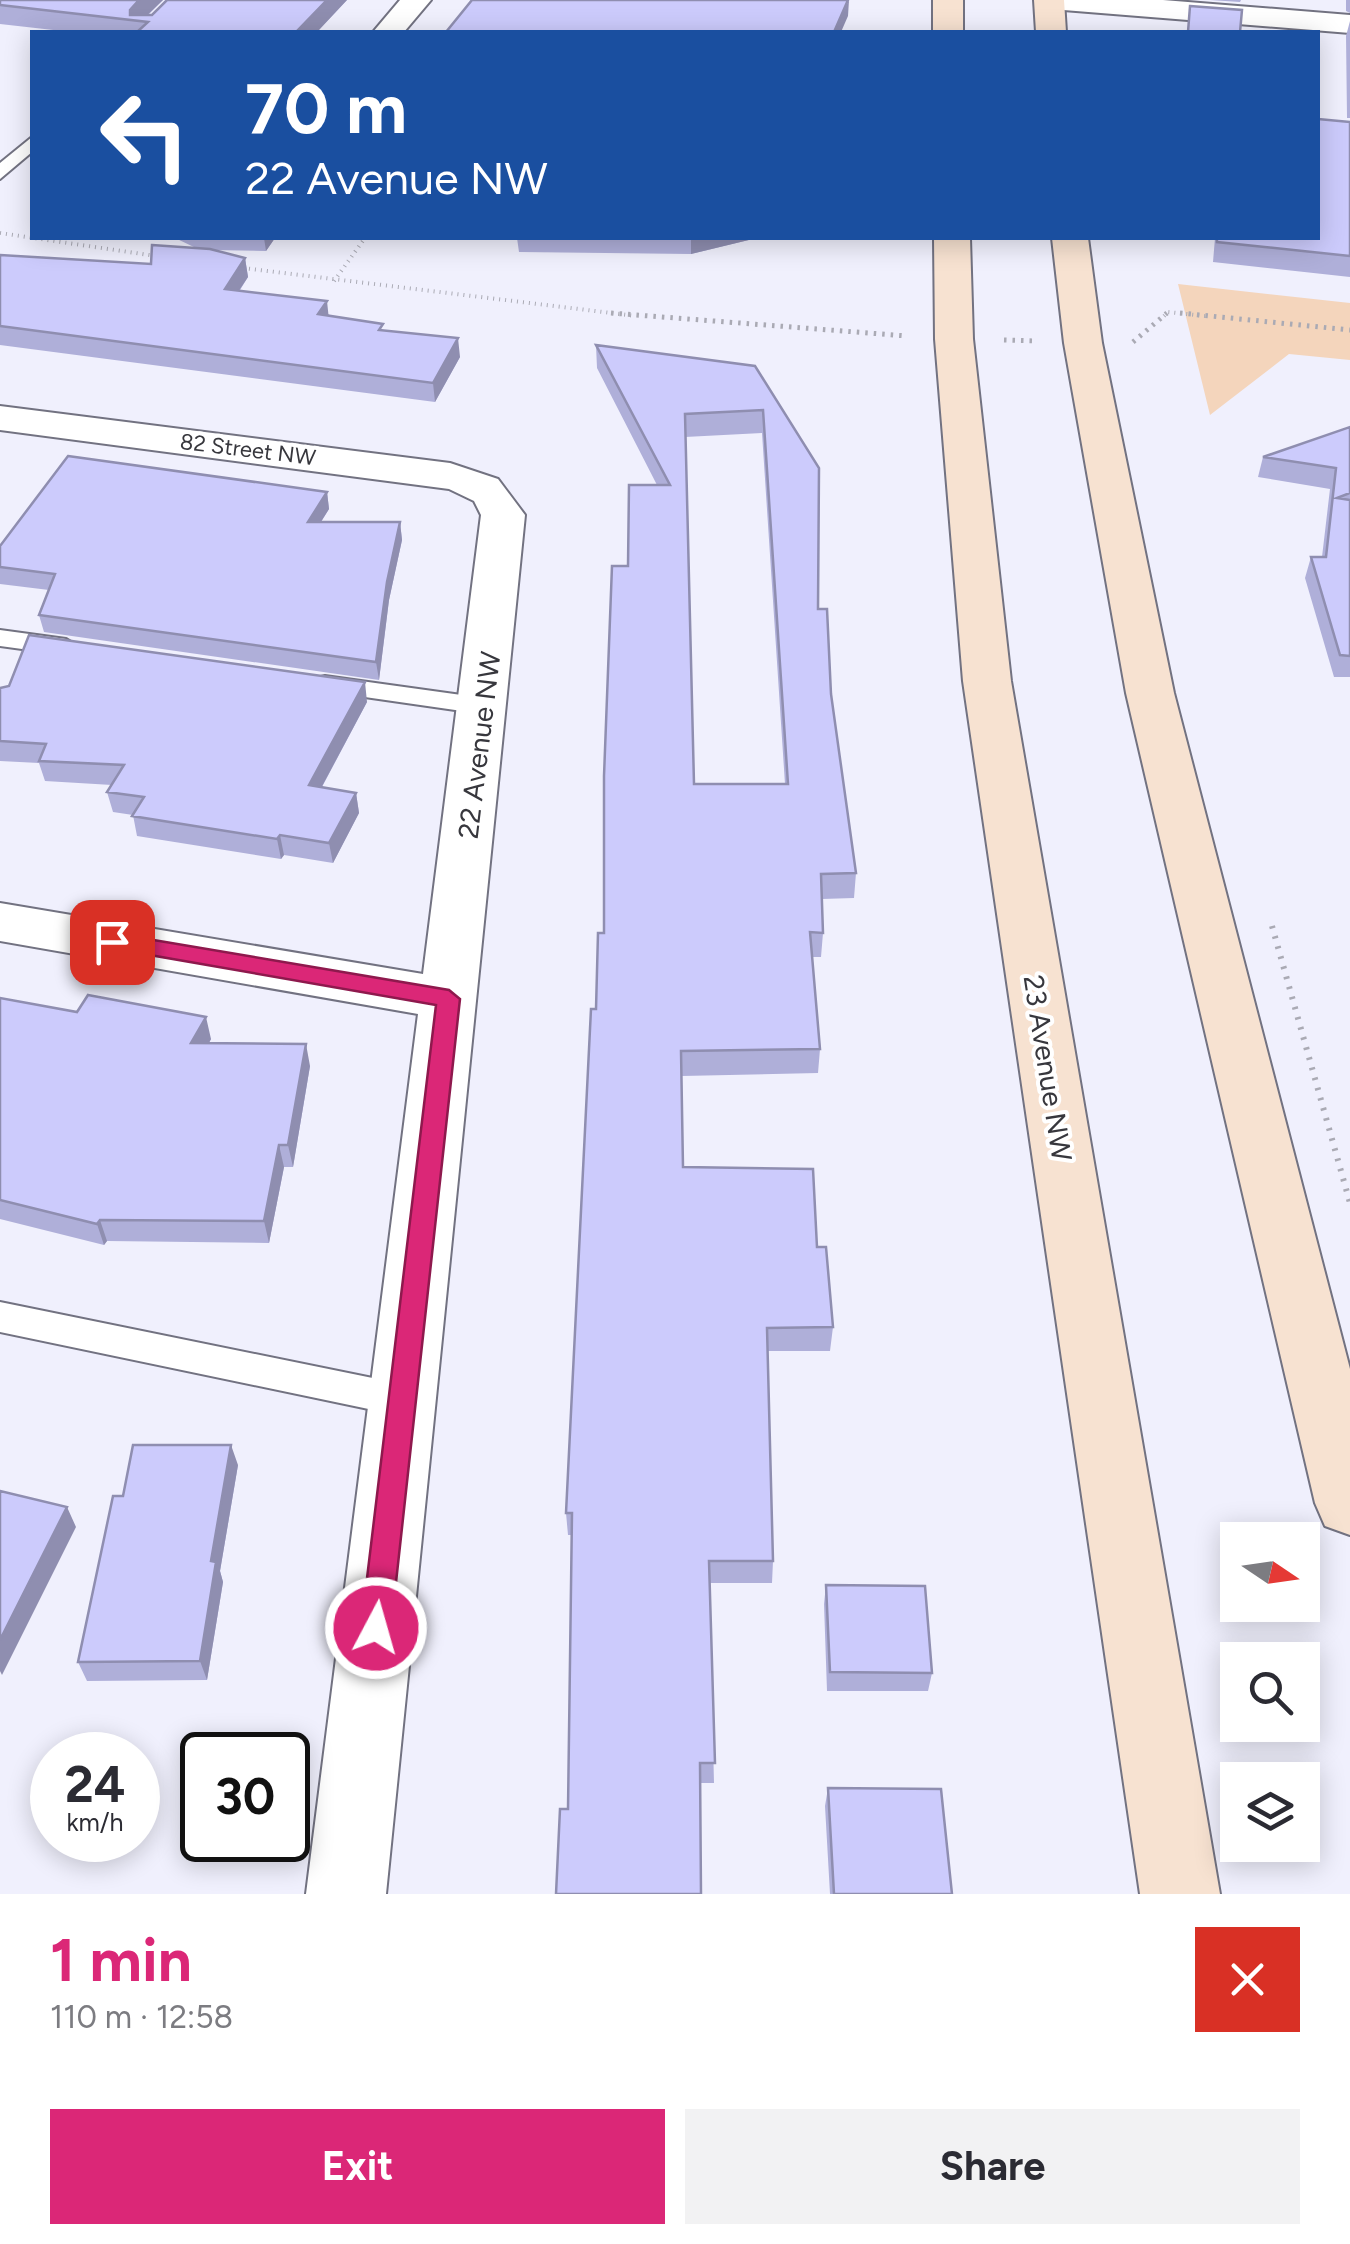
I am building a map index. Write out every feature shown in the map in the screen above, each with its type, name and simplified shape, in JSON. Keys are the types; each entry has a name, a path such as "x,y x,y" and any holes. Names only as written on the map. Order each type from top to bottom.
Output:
{"main road":[{"path":"948,0 948,30"},
{"path":"1050,0 1051,30"},
{"name":"23 Avenue NW","path":"952,240 954,339 987,682 1180,1894"},
{"path":"1070,240 1082,343 1150,693 1350,1503"}],"street":[{"path":"390,30 416,0"},
{"path":"1050,0 1350,24"},
{"name":"82 Street NW","path":"0,418 450,476 471,480 492,492"},
{"name":"22 Avenue NW","path":"346,1894 504,529 503,515 492,492"},
{"path":"0,922 449,999"}],"lane":[{"path":"0,173 30,144"},
{"path":"0,638 96,652"},
{"path":"290,679 483,706"},
{"path":"0,1317 402,1400"}],"path":[{"path":"0,234 30,238"},
{"path":"43,240 157,256"},
{"path":"334,281 364,240"},
{"path":"236,267 812,333 923,337"},
{"path":"1128,328 1130,344 1168,312 1350,330"},
{"path":"997,340 1036,341"},
{"path":"1268,911 1350,1204"}],"shaded area":[{"path":"1178,284 1350,303 1350,360 1289,354 1210,415"}],"building":[{"path":"0,0 139,0 130,15 152,15 167,0 327,0 298,30 139,30 148,22 0,5"},
{"path":"472,0 848,0 835,30 448,30"},
{"path":"1190,6 1242,10 1240,30 1188,30"},
{"path":"1320,119 1350,122 1350,256 1217,242 1320,240"},
{"path":"152,245 210,249 245,258 225,289 327,301 318,314 383,324 379,330 458,338 433,383 0,326 0,255 151,264"},
{"path":"596,345 755,366 819,468 818,609 827,609 831,694 856,873 821,874 823,933 810,932 820,1049 681,1051 683,1167 813,1169 817,1247 826,1247 833,1327 767,1328 773,1561 709,1561 715,1763 700,1763 701,1894 556,1894 560,1809 568,1809 572,1513 566,1513 591,1009 596,1009 598,933 604,933 604,776 612,566 628,566 629,485 670,485","holes":["763,410 788,784 694,784 685,414"]},
{"path":"1350,427 1350,493 1337,498 1350,500 1350,656 1340,655 1311,557 1326,557 1336,468 1263,457"},
{"path":"68,456 327,492 308,522 400,522 376,662 39,615 55,574 0,567 0,546"},
{"path":"29,635 365,682 309,785 356,793 329,843 280,835 277,839 132,816 144,797 107,792 124,765 39,761 46,744 0,741 0,688 9,686"},
{"path":"88,995 206,1017 191,1043 306,1044 288,1145 279,1145 264,1221 100,1220 97,1224 0,1200 0,998 77,1012"},
{"path":"133,1445 231,1445 211,1561 216,1562 200,1661 78,1662 113,1496 123,1496"},
{"path":"0,1491 67,1507 0,1640"},
{"path":"826,1585 925,1586 932,1673 830,1672"},
{"path":"828,1788 941,1789 952,1894 834,1894"}],"route":[{"path":"112,942 449,999 376,1628"}]}
